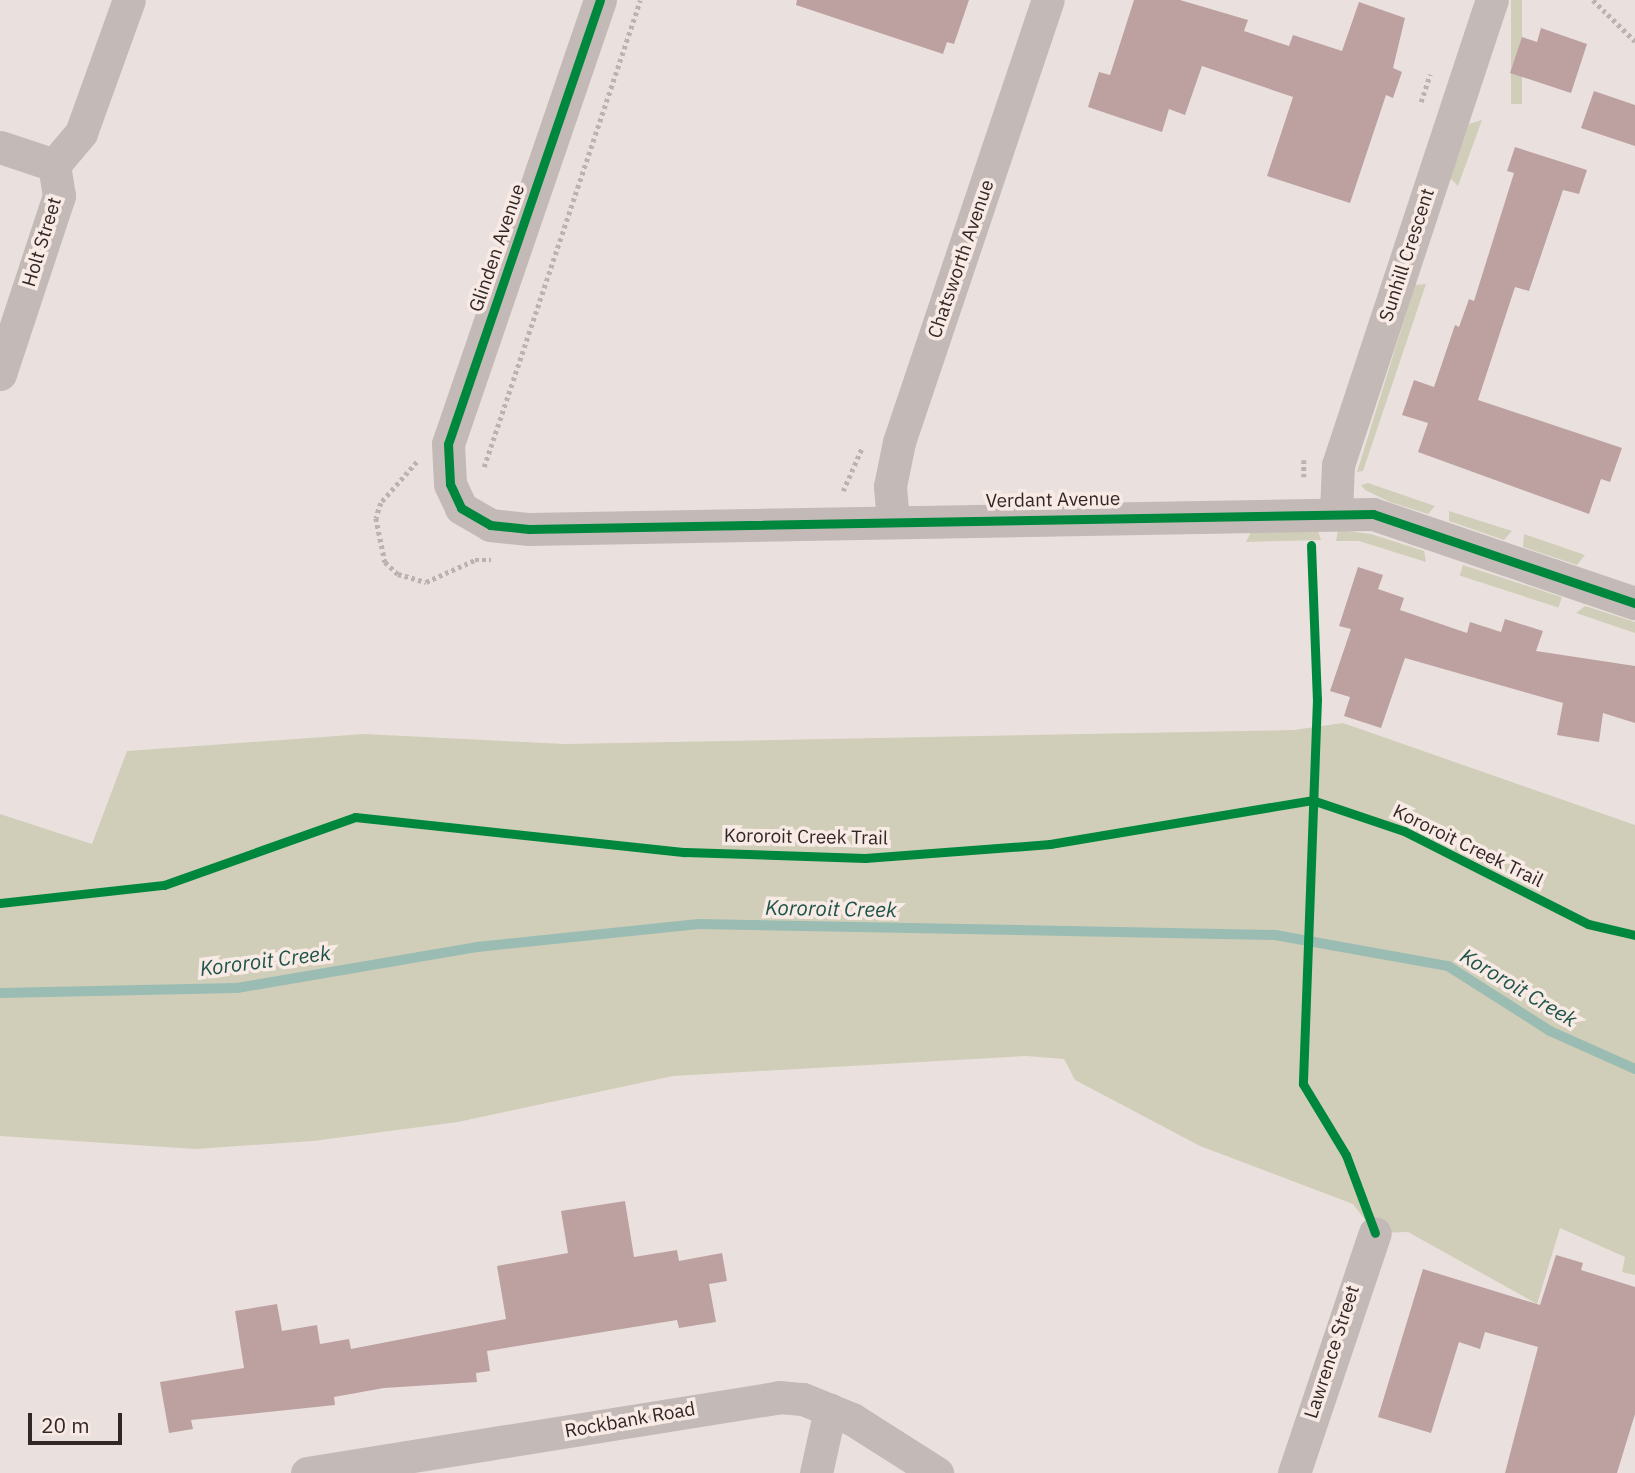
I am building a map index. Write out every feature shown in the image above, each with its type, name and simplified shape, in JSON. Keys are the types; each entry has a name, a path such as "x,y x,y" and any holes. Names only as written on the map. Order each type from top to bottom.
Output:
{"street":[{"path":"0,146 54,165 82,133 129,0"},
{"name":"Glinden Avenue","path":"470,495 450,484 448,444 600,0"},
{"name":"Chatsworth Avenue","path":"893,521 890,486 899,442 1048,0"},
{"name":"Sunhill Crescent","path":"1336,512 1338,465 1492,0"},
{"name":"Holt Street","path":"0,374 59,195 54,165"},
{"name":"Verdant Avenue","path":"470,495 490,525 528,529 1336,512 1373,514 1635,603"},
{"name":"Lawrence Street","path":"1294,1473 1375,1233"},
{"name":"Rockbank Road","path":"307,1473 758,1400 803,1399 841,1415 937,1473"},
{"path":"816,1473 841,1415"},
{"path":"831,1473 841,1415"}],"path":[{"path":"470,495 640,0"},
{"path":"1593,0 1635,41"},
{"path":"837,495 850,481 864,443"},
{"path":"421,450 376,518 375,532 386,562 398,574 426,582 475,560 503,560"}],"shaded area":[{"path":"1511,0 1522,0 1522,104 1511,104"},
{"path":"1482,120 1458,186 1450,178 1469,124"},
{"path":"1426,284 1363,471 1357,472 1415,285"},
{"path":"1368,483 1435,506 1428,514 1390,502 1365,490 1361,485"},
{"path":"1449,511 1512,531 1504,540 1449,521"},
{"path":"1338,530 1371,534 1424,551 1426,562 1359,541 1336,541"},
{"path":"1318,531 1321,540 1246,542 1251,532"},
{"path":"1524,534 1585,555 1577,565 1523,547"},
{"path":"1463,565 1562,597 1559,608 1460,575"},
{"path":"1585,606 1635,622 1635,633 1576,613"},
{"path":"1343,723 1635,825 1635,1275 1622,1272 1625,1257 1560,1228 1537,1304 1408,1232 1375,1233 1353,1204 1200,1146 1075,1080 1064,1059 1026,1056 673,1076 458,1122 313,1141 195,1149 0,1136 0,814 92,844 127,751 364,734 565,744 1294,730"}],"building":[{"path":"797,0 969,0 954,44 947,42 943,54 796,5"},
{"path":"1134,0 1180,0 1248,20 1244,31 1289,46 1293,35 1342,51 1359,2 1405,18 1393,68 1402,72 1393,98 1386,95 1350,203 1267,176 1293,97 1202,66 1185,115 1169,109 1162,132 1088,107 1099,72 1110,75"},
{"path":"1541,28 1587,44 1571,93 1510,73 1522,37 1537,42"},
{"path":"1594,91 1635,105 1635,146 1581,128"},
{"path":"1515,147 1587,170 1579,194 1563,190 1529,291 1515,287 1478,400 1622,448 1610,482 1601,479 1589,514 1418,452 1428,423 1402,415 1414,380 1434,387 1455,325 1459,327 1469,299 1474,301 1514,173 1507,171"},
{"path":"1358,567 1383,575 1378,589 1404,598 1400,610 1467,633 1470,622 1501,632 1505,619 1543,631 1536,651 1635,666 1635,723 1603,713 1599,742 1557,735 1563,703 1405,658 1381,728 1344,716 1350,697 1330,691 1351,629 1339,626"},
{"path":"625,1201 634,1257 677,1250 679,1261 722,1253 727,1281 709,1284 716,1322 679,1328 677,1320 487,1351 490,1371 476,1373 477,1382 384,1388 334,1397 335,1405 191,1420 193,1429 169,1433 160,1382 244,1368 235,1311 277,1304 282,1331 317,1325 320,1344 349,1339 351,1349 506,1319 497,1266 568,1253 561,1211"},
{"path":"1556,1255 1583,1263 1581,1270 1635,1287 1635,1414 1617,1473 1505,1473 1538,1347 1485,1332 1480,1349 1459,1342 1431,1433 1378,1417 1423,1269 1540,1305"}],"waterway":[{"name":"Kororoit Creek","path":"0,993 237,988 477,947 699,924 1275,935 1448,966 1550,1031 1635,1069"}],"cycle path":[{"path":"600,0 448,444 450,484 461,508 490,525 529,529 1373,514 1635,603"},
{"path":"1311,545 1317,699 1303,1084 1346,1155 1375,1233"},
{"name":"Kororoit Creek Trail","path":"0,903 164,885 355,817 685,852 865,858 1050,844 1312,800 1404,831 1588,924 1635,935"}]}
